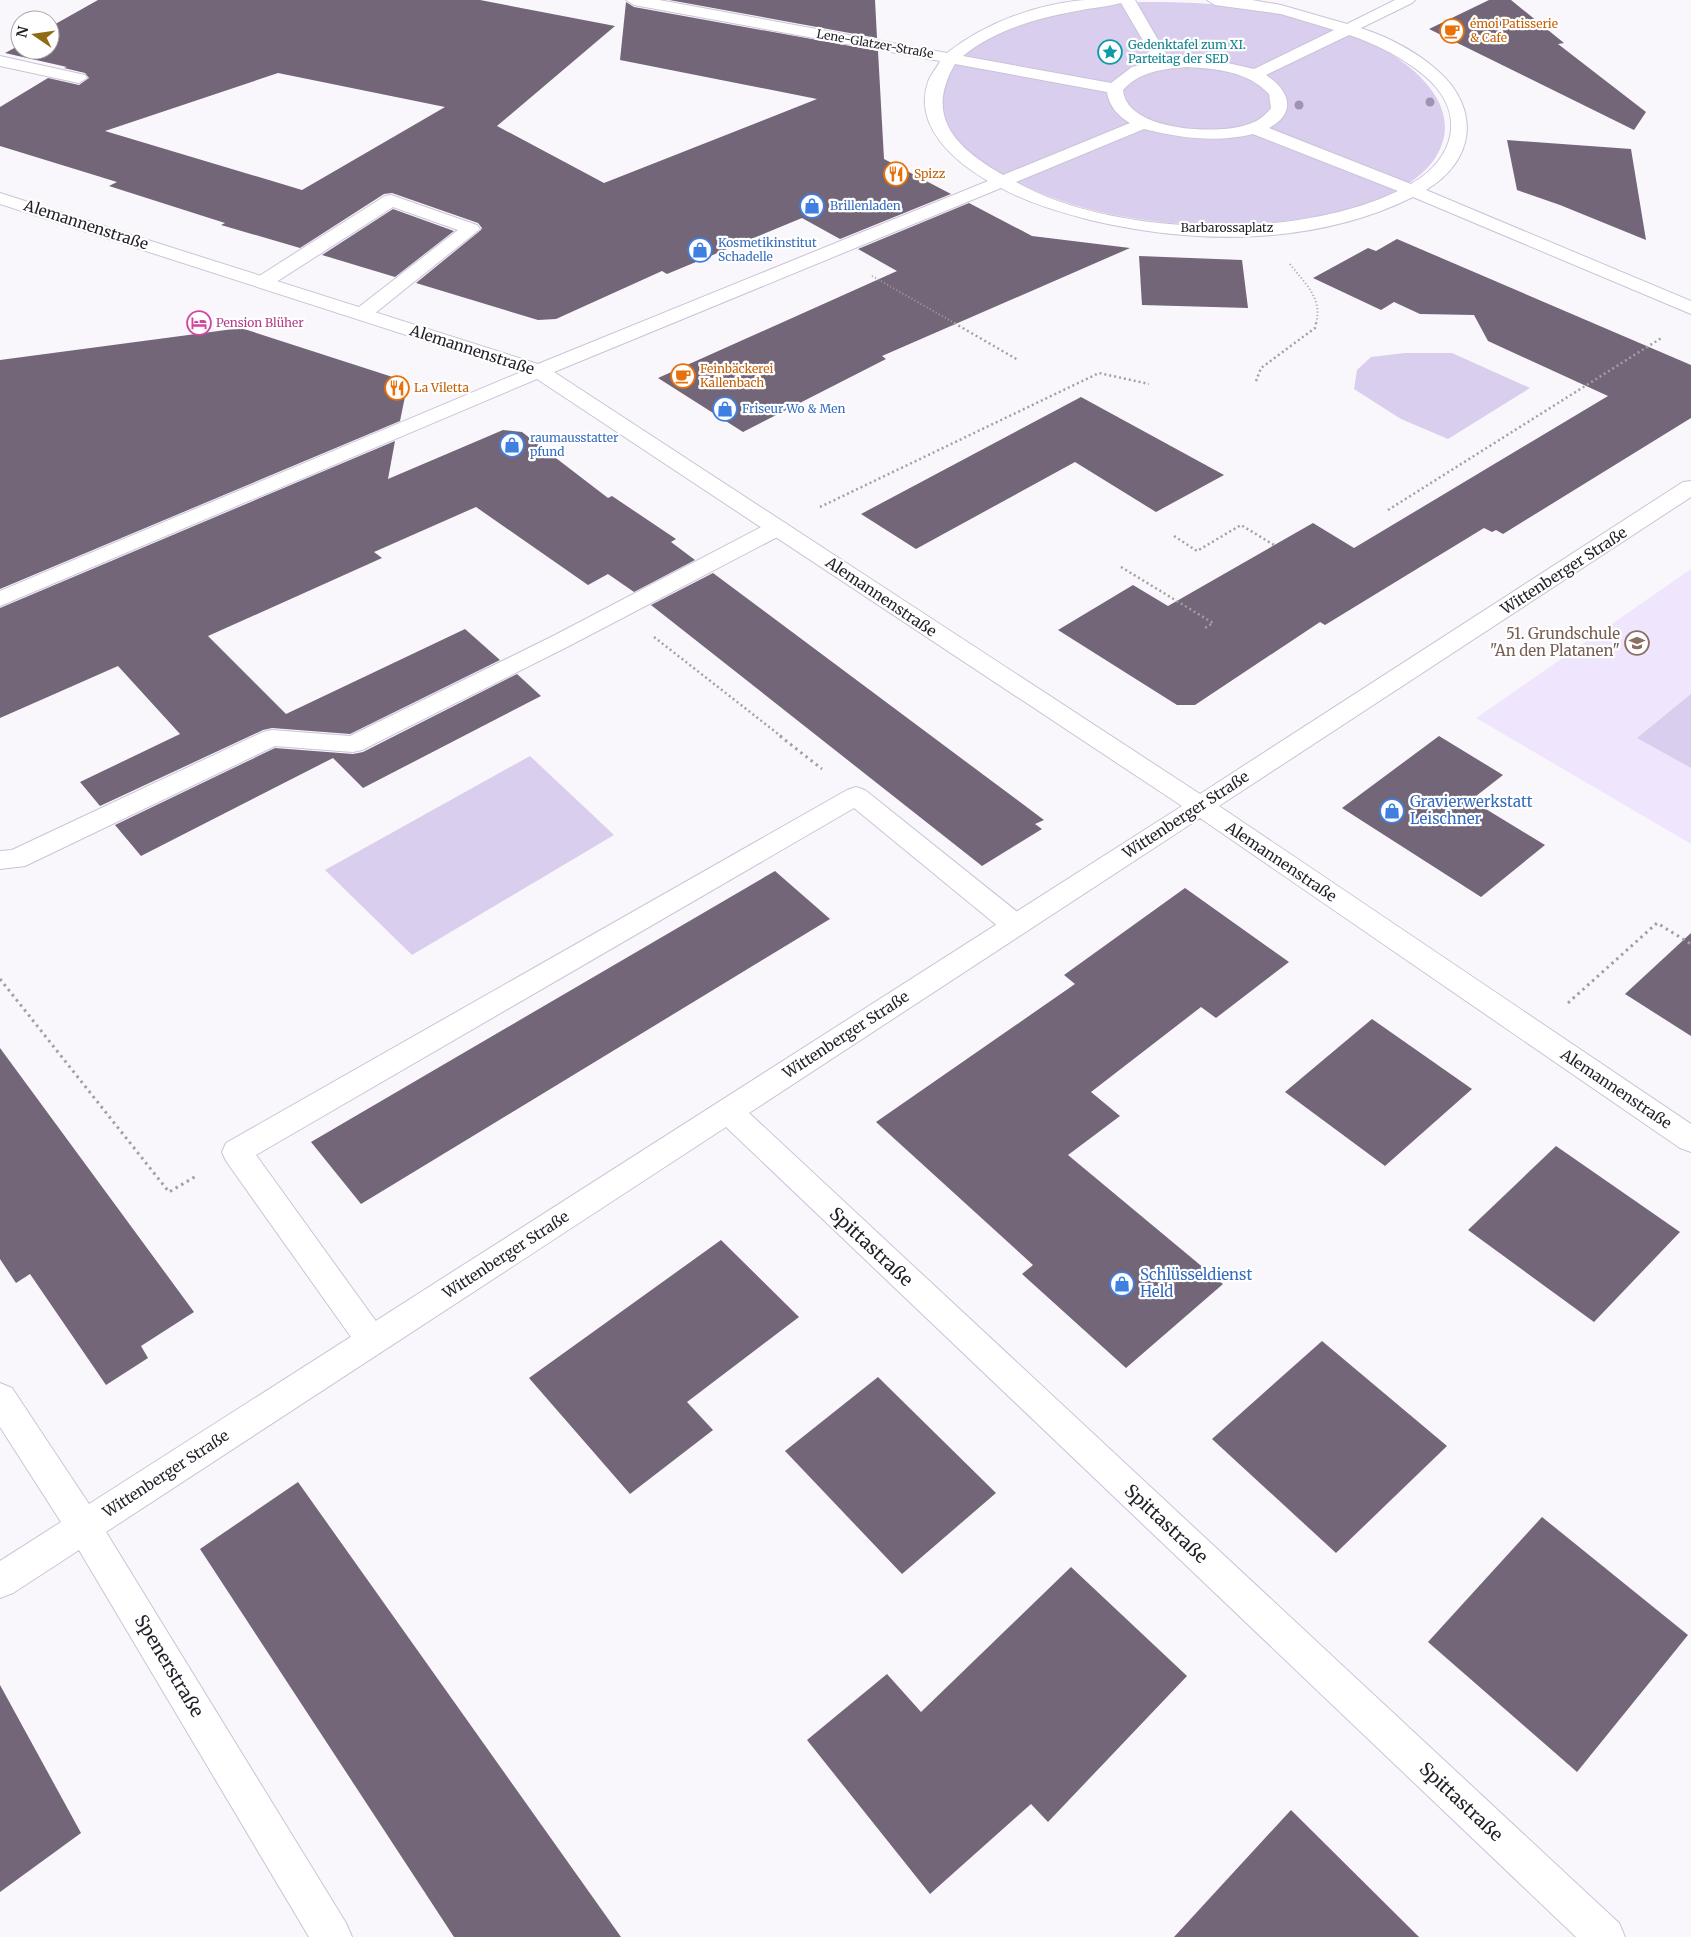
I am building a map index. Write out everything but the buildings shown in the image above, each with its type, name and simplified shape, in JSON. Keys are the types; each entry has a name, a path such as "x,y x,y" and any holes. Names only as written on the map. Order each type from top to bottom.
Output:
{"street":[{"name":"Lene-Glatzer-Straße","path":"634,0 1115,89"},
{"name":"Barbarossaplatz","path":"1117,0 1043,12 1008,23 977,38 951,58 939,76 933,97 936,119 951,144 976,166 1000,182 1049,203 1127,222 1201,230 1264,230 1312,225 1367,212 1413,191 1436,176 1452,155 1460,133 1458,114 1447,92 1426,70 1392,47 1350,28 1279,9 1215,0"},
{"path":"1127,0 1164,64"},
{"path":"1254,75 1407,0"},
{"path":"0,61 79,78"},
{"path":"1211,63 1254,75 1270,85 1279,96 1279,108 1271,119 1254,128 1234,132 1196,134 1165,130 1144,123 1124,111 1115,96 1115,89 1123,78 1140,69 1164,64 1211,63"},
{"path":"0,598 539,371 1144,123"},
{"path":"1254,128 1413,191 1691,308"},
{"name":"Alemannenstraße","path":"0,198 539,371 1200,806 1691,1140"},
{"path":"263,282 391,200 471,228 362,314"},
{"name":"Wittenberger Straße","path":"0,1581 1538,588 1691,487"},
{"path":"0,860 16,859 272,738 352,744 620,610 777,528"},
{"path":"372,1341 238,1152 856,796 1015,925"},
{"name":"Spittastraße","path":"728,1111 1605,1937"},
{"name":"Spenerstraße","path":"0,1398 84,1527 332,1937"}],"path":[{"path":"1256,381 1261,368 1315,328 1319,314 1317,300 1264,230"},
{"path":"831,252 1018,360"},
{"path":"1388,510 1666,335"},
{"path":"777,528 1099,373 1149,384"},
{"path":"1174,536 1197,551 1241,525 1274,545"},
{"path":"1121,567 1213,623 1205,628"},
{"path":"620,610 856,796"},
{"path":"1534,1033 1657,923 1691,944"},
{"path":"0,979 169,1192 238,1152"}],"shaded area":[{"path":"1141,2 1211,4 1247,8 1284,14 1320,23 1354,35 1386,51 1414,71 1429,86 1443,113 1445,133 1442,144 1428,168 1404,186 1373,201 1339,212 1302,219 1266,223 1206,225 1121,216 1067,203 1014,181 989,167 970,153 954,136 943,116 941,89 956,63 976,46 1014,26 1055,13"},
{"path":"1405,353 1452,353 1530,388 1448,439 1401,419 1354,389 1357,370 1371,357"},
{"name":"51. Grundschule \"An den Platanen\"","path":"1691,569 1691,844 1476,718"},
{"path":"1691,694 1691,768 1637,738"},
{"path":"530,756 614,835 412,955 325,870"}],"place":[{"name":"émoi Patisserie & Cafe","path":"1452,31"},
{"name":"Gedenktafel zum XI. Parteitag der SED","path":"1110,52"},
{"name":"Spizz","path":"896,174"},
{"name":"Brillenladen","path":"812,206"},
{"name":"Kosmetikinstitut Schadelle","path":"700,250"},
{"name":"Pension Blüher","path":"199,323"},
{"name":"Feinbäckerei Kallenbach","path":"683,376"},
{"name":"La Viletta","path":"397,388"},
{"name":"Friseur Wo & Men","path":"725,409"},
{"name":"raumausstatter pfund","path":"512,445"},
{"name":"51. Grundschule \"An den Platanen\"","path":"1637,643"},
{"name":"Gravierwerkstatt Leischner","path":"1392,811"},
{"name":"Schlüsseldienst Held","path":"1122,1284"}]}
